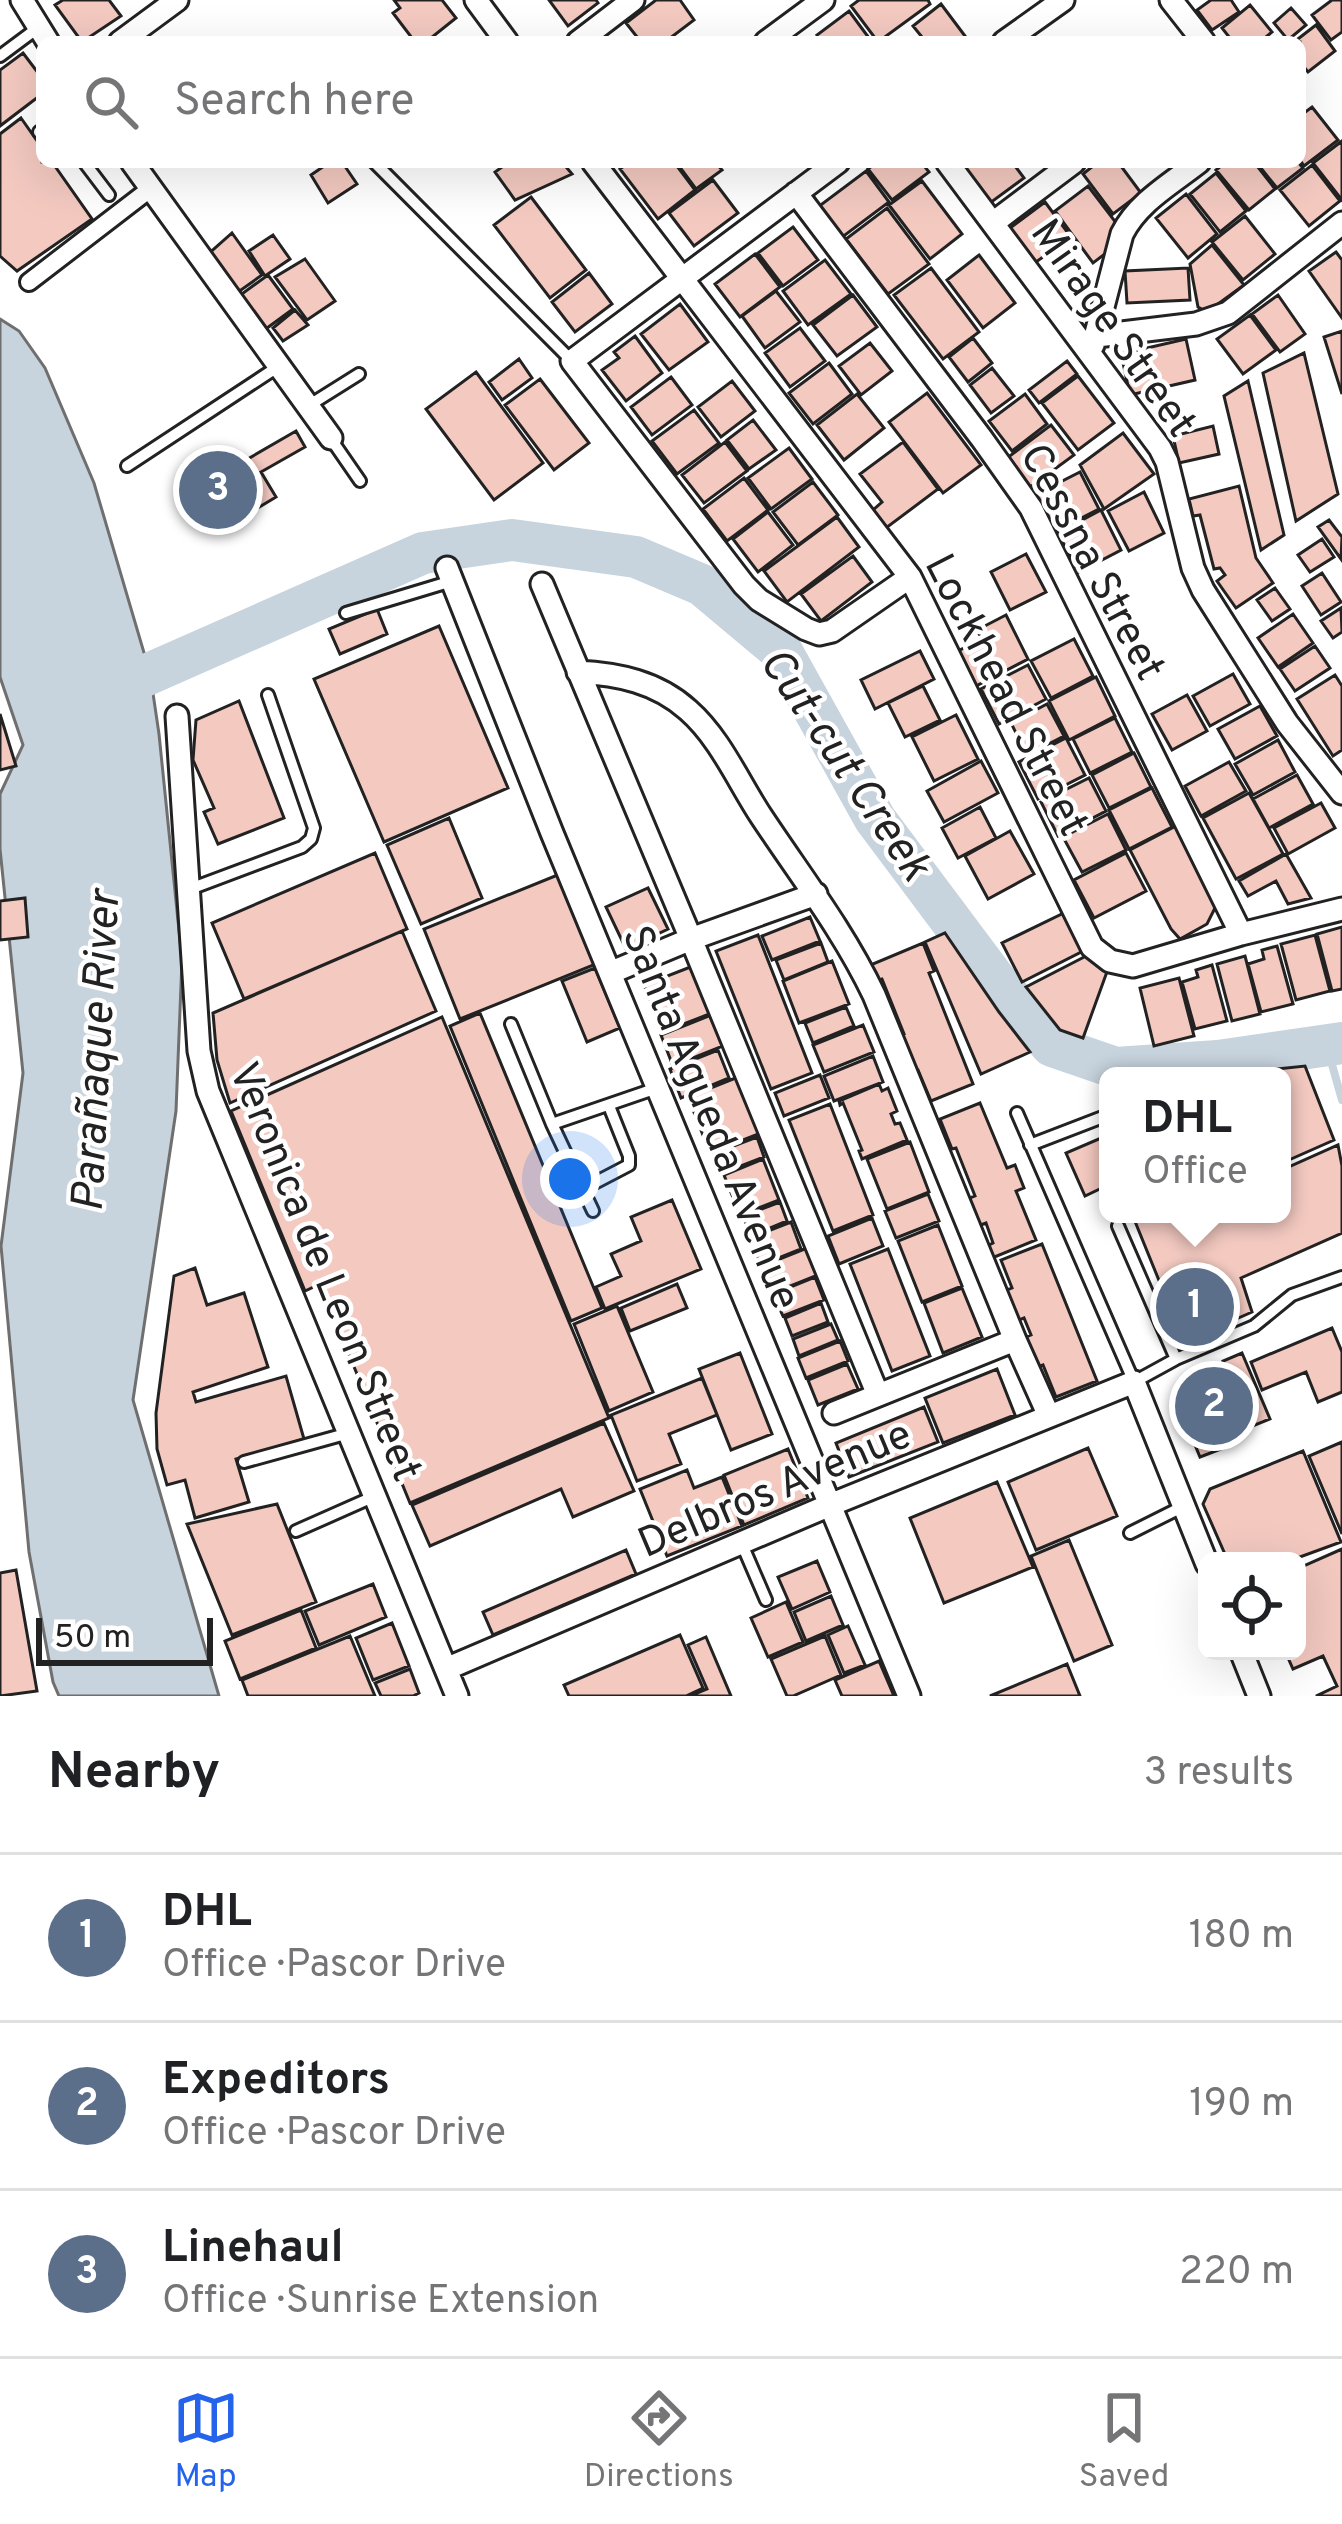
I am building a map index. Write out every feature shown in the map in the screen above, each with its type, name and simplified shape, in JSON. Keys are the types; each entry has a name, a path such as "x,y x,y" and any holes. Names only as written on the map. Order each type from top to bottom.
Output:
{"street":[{"path":"22,0 44,34"},
{"path":"128,36 177,0"},
{"path":"476,0 503,36"},
{"path":"586,36 633,0"},
{"path":"774,36 823,0"},
{"path":"1012,36 1063,0"},
{"path":"1171,0 1199,36"},
{"path":"136,168 331,439"},
{"name":"Lockhead Street","path":"600,168 910,577 1092,947 1110,961 1132,966 1342,909"},
{"path":"830,168 572,361 759,601 819,634 832,631 910,577"},
{"name":"Mirage Street","path":"952,168 1094,344 1151,435 1167,462 1193,568 1203,590 1276,707 1342,793"},
{"path":"993,223 1066,168"},
{"path":"1191,168 1130,219 1094,344 1228,313 1342,224"},
{"path":"29,282 150,189"},
{"name":"Cessna Street","path":"796,193 1031,508 1241,934"},
{"name":"Santa Agueda Avenue","path":"449,574 908,1696"},
{"path":"542,584 878,1395"},
{"path":"578,672 641,682 687,709 706,729 816,894 874,994 1049,1416"},
{"name":"Veronica de Leon Street","path":"177,716 199,1051 208,1091 457,1696"},
{"path":"612,972 816,894"},
{"path":"834,1413 1015,1340"},
{"path":"1133,1382 1202,1552"},
{"name":"Delbros Avenue","path":"446,1670 830,1504 1133,1382"},
{"path":"1245,1660 1259,1696"}],"lane":[{"path":"0,56 36,38"},
{"path":"89,168 109,195"},
{"path":"380,168 572,361"},
{"path":"127,466 279,366"},
{"path":"308,406 359,374"},
{"path":"331,439 360,481"},
{"path":"346,614 449,574"},
{"path":"190,889 302,847 310,839 314,828 268,695"},
{"path":"511,1024 593,1211"},
{"path":"552,1124 659,1088"},
{"path":"583,1189 629,1165 609,1106"},
{"path":"1017,1113 1133,1382 1254,1326 1292,1295 1342,1277"},
{"path":"1030,1145 1099,1118"},
{"path":"1118,1226 1176,1359"},
{"path":"244,1462 349,1433"},
{"path":"296,1531 375,1496"},
{"path":"1130,1533 1184,1506"},
{"path":"741,1542 766,1600"}],"water":[{"name":"Parañaque River","path":"0,319 19,331 45,368 94,483 150,673 182,960 176,1111 133,1400 219,1696 59,1696 29,1552 1,1246 23,1073 0,849 0,794 23,745 0,677"}],"building":[{"path":"63,0 109,0 121,16 91,36 78,36 55,5"},
{"path":"394,0 442,0 456,18 434,36 410,36 393,13 400,8"},
{"path":"549,0 596,0 598,3 568,26"},
{"path":"656,0 680,0 694,20 673,36 636,36 626,23"},
{"path":"859,0 928,0 930,4 886,36 874,36 851,6"},
{"path":"1211,0 1231,0 1239,12 1212,30 1197,10"},
{"path":"1332,0 1342,0 1342,32 1331,40 1312,15"},
{"path":"941,4 965,36 921,36 913,26"},
{"path":"1250,5 1272,32 1228,36 1222,28"},
{"path":"1291,8 1306,25 1293,36 1285,36 1274,23"},
{"path":"849,11 868,36 818,36"},
{"path":"1316,25 1335,51 1308,72 1306,36 1302,36"},
{"path":"23,53 36,70 36,99 0,126 0,70"},
{"path":"1312,107 1338,140 1306,164 1306,112"},
{"path":"21,118 36,139 36,168 56,168 92,219 17,271 0,256 0,134"},
{"path":"1342,141 1342,200 1313,163"},
{"path":"1312,165 1340,201 1309,226 1280,190"},
{"path":"321,168 346,168 357,184 328,203 311,175"},
{"path":"501,168 567,168 572,174 515,200 495,172"},
{"path":"678,168 695,190 658,219 620,169"},
{"path":"680,168 722,170 696,189"},
{"path":"926,168 929,172 892,200 868,169"},
{"path":"964,168 1016,168 1024,178 990,203"},
{"path":"1090,168 1122,168 1141,193 1113,214 1083,174"},
{"path":"1259,168 1275,189 1249,210 1216,170"},
{"path":"1261,168 1303,168 1277,188"},
{"path":"866,171 889,202 837,241 814,210"},
{"path":"1216,173 1246,211 1220,232 1190,194"},
{"path":"713,180 738,213 694,246 669,213"},
{"path":"922,181 962,234 930,259 889,205"},
{"path":"1088,186 1117,224 1110,250 1093,263 1055,211"},
{"path":"1186,194 1217,234 1188,258 1156,218"},
{"path":"531,197 586,270 550,298 494,225"},
{"path":"1045,202 1071,237 1036,262 1010,228"},
{"path":"887,208 929,264 888,294 846,239"},
{"path":"1245,216 1275,254 1243,280 1212,242"},
{"path":"793,227 818,260 783,286 758,253"},
{"path":"232,233 262,275 234,295 206,256"},
{"path":"273,235 290,259 265,276 249,251"},
{"path":"1212,245 1244,285 1207,312 1198,307 1190,264"},
{"path":"1336,252 1342,260 1342,318 1309,271"},
{"path":"755,254 780,287 740,317 715,284"},
{"path":"979,255 1015,303 983,328 947,280"},
{"path":"305,259 335,301 307,320 275,277"},
{"path":"825,260 851,294 808,325 783,291"},
{"path":"931,268 979,332 943,359 894,295"},
{"path":"1188,268 1190,300 1127,303 1125,271"},
{"path":"589,273 612,304 575,332 552,302"},
{"path":"268,275 293,309 263,331 239,296"},
{"path":"776,291 800,322 765,348 742,316"},
{"path":"853,295 877,327 837,356 813,325"},
{"path":"1278,295 1305,334 1280,352 1252,314"},
{"path":"680,304 708,342 669,370 641,334"},
{"path":"295,310 308,325 283,341 273,328"},
{"path":"1250,315 1276,350 1243,374 1217,339"},
{"path":"800,328 825,361 790,387 765,353"},
{"path":"1342,331 1342,394 1324,337"},
{"path":"635,336 662,373 626,401 602,370 619,358 614,352"},
{"path":"973,338 992,363 968,382 949,357"},
{"path":"1186,339 1195,380 1130,395 1121,354"},
{"path":"870,343 892,371 861,395 839,366"},
{"path":"1304,353 1338,494 1296,521 1263,373"},
{"path":"519,359 532,378 502,400 489,382"},
{"path":"1067,361 1077,374 1039,403 1029,390"},
{"path":"829,363 852,394 813,424 789,393"},
{"path":"992,368 1014,396 991,413 970,385"},
{"path":"476,372 543,463 494,500 426,409"},
{"path":"1078,376 1114,423 1078,450 1042,403"},
{"path":"671,377 692,405 652,435 631,407"},
{"path":"540,379 589,443 554,470 505,405"},
{"path":"732,381 755,411 721,437 698,407"},
{"path":"1248,381 1284,535 1261,550 1224,396"},
{"path":"927,393 981,465 943,493 889,422"},
{"path":"857,394 884,428 844,460 817,425"},
{"path":"1025,394 1047,424 1012,451 989,421"},
{"path":"694,410 719,443 677,474 652,441"},
{"path":"753,420 776,450 749,469 727,440"},
{"path":"1051,425 1074,455 1029,488 1007,458"},
{"path":"1213,426 1219,454 1179,463 1173,436"},
{"path":"296,431 305,447 261,472 276,497 251,512 227,471"},
{"path":"1123,433 1154,474 1104,509 1080,465"},
{"path":"725,442 747,471 704,503 682,475"},
{"path":"903,442 938,489 886,528 873,510 882,502 860,474"},
{"path":"789,448 812,479 771,509 748,478"},
{"path":"1080,472 1099,509 1054,532 1035,495"},
{"path":"744,478 768,510 727,541 703,509"},
{"path":"813,482 838,515 798,545 773,512"},
{"path":"1239,486 1256,558 1273,583 1236,608 1217,581 1225,575 1220,568 1214,569 1200,515 1193,516 1189,499"},
{"path":"1144,492 1164,533 1129,551 1108,511"},
{"path":"1101,510 1121,550 1079,572 1058,533"},
{"path":"768,512 793,545 758,572 733,539"},
{"path":"837,517 859,547 787,602 764,571"},
{"path":"1329,520 1342,537 1341,559 1318,527"},
{"path":"1322,539 1334,557 1310,572 1298,555"},
{"path":"1026,554 1046,592 1010,610 991,572"},
{"path":"853,556 872,582 821,621 801,594"},
{"path":"1322,573 1341,602 1321,615 1302,586"},
{"path":"1275,588 1290,609 1272,621 1257,600"},
{"path":"1341,608 1342,632 1333,638 1321,621"},
{"path":"377,609 387,634 340,654 329,629"},
{"path":"1293,614 1313,643 1278,667 1258,638"},
{"path":"1006,615 1028,659 976,686 958,651 982,639 977,630"},
{"path":"439,626 508,788 384,842 314,679"},
{"path":"1074,639 1093,676 1051,698 1031,661"},
{"path":"1315,646 1330,668 1295,691 1280,669"},
{"path":"920,651 934,679 875,709 861,680"},
{"path":"1028,665 1046,699 999,724 981,689"},
{"path":"1233,674 1250,704 1210,726 1193,696"},
{"path":"1335,675 1342,686 1342,750 1333,756 1297,699"},
{"path":"1096,677 1115,716 1069,740 1049,701"},
{"path":"923,686 940,720 905,737 888,703"},
{"path":"1187,695 1207,731 1172,750 1152,714"},
{"path":"239,701 284,818 218,844 204,812 214,808 193,760 196,720"},
{"path":"1047,704 1064,736 1027,755 1011,723"},
{"path":"1260,706 1277,736 1235,759 1218,729"},
{"path":"0,714 16,766 0,770"},
{"path":"956,715 978,759 934,781 912,737"},
{"path":"1115,718 1132,752 1090,773 1073,739"},
{"path":"1066,738 1085,775 1038,799 1019,762"},
{"path":"1278,740 1295,772 1253,795 1235,764"},
{"path":"1134,753 1151,787 1109,808 1092,775"},
{"path":"981,761 998,793 944,822 927,791"},
{"path":"1229,762 1246,791 1201,816 1185,786"},
{"path":"1297,775 1313,804 1269,828 1253,799"},
{"path":"1089,778 1106,811 1058,836 1041,802"},
{"path":"1152,788 1172,827 1129,849 1109,810"},
{"path":"1249,793 1283,854 1236,879 1203,818"},
{"path":"1321,803 1335,828 1288,854 1274,828"},
{"path":"980,807 996,838 958,858 942,828"},
{"path":"1108,814 1126,850 1082,872 1063,837"},
{"path":"449,818 482,898 421,924 387,845"},
{"path":"1176,826 1216,906 1207,924 1180,939 1130,850"},
{"path":"1010,831 1034,874 988,899 965,856"},
{"path":"375,853 407,929 244,999 212,923"},
{"path":"1126,853 1146,891 1094,918 1074,880"},
{"path":"1286,854 1311,898 1288,904 1276,881 1248,896 1239,881"},
{"path":"560,874 596,964 460,1019 424,929"},
{"path":"648,888 668,929 626,949 606,907"},
{"path":"25,898 28,937 0,940 0,901"},
{"path":"1068,911 1087,949 1022,982 1002,943"},
{"path":"810,917 820,941 772,960 762,936"},
{"path":"1342,927 1342,989 1332,991 1317,934"},
{"path":"402,931 436,1011 230,1103 217,1060 213,1013"},
{"path":"945,933 1030,1052 981,1074 925,942"},
{"path":"758,935 812,1073 771,1089 716,951"},
{"path":"1315,935 1330,991 1296,1000 1281,944"},
{"path":"821,943 828,962 784,980 776,960"},
{"path":"923,943 934,971 929,973 973,1084 931,1101 899,1036 904,1034 882,979 875,981 868,966"},
{"path":"1277,946 1293,1004 1261,1012 1248,964 1264,959 1262,950"},
{"path":"1090,954 1108,969 1083,1038 1060,1030 1026,987"},
{"path":"1245,956 1260,1014 1232,1021 1217,964"},
{"path":"832,961 849,1004 799,1023 783,981"},
{"path":"1212,965 1227,1021 1195,1029 1182,982"},
{"path":"693,966 712,1013 663,1032 644,985"},
{"path":"595,968 620,1028 587,1042 562,981"},
{"path":"1179,978 1194,1036 1154,1046 1140,988"},
{"path":"846,1007 854,1026 813,1043 805,1023"},
{"path":"480,1013 602,1308 571,1321 450,1026"},
{"path":"711,1015 723,1046 673,1066 661,1035"},
{"path":"442,1017 609,1418 410,1503 320,1284 305,1291 231,1111"},
{"path":"863,1025 874,1052 824,1072 813,1045"},
{"path":"718,1050 729,1078 681,1098 670,1069"},
{"path":"873,1056 883,1082 834,1101 824,1076"},
{"path":"1305,1066 1334,1140 1291,1159 1291,1068"},
{"path":"820,1075 829,1098 784,1116 775,1093"},
{"path":"738,1077 761,1133 710,1153 688,1097"},
{"path":"879,1084 882,1091 888,1088 897,1111 891,1114 907,1140 862,1159 839,1101"},
{"path":"980,1103 1007,1168 1015,1165 1024,1188 1016,1191 1036,1240 992,1258 986,1223 978,1226 967,1199 975,1196 940,1119"},
{"path":"830,1104 873,1215 833,1231 789,1120"},
{"path":"757,1137 764,1157 723,1173 715,1153"},
{"path":"1099,1139 1099,1189 1085,1196 1066,1153"},
{"path":"910,1142 929,1192 887,1209 867,1159"},
{"path":"1338,1145 1342,1233 1241,1278 1252,1312 1184,1342 1136,1223 1291,1223 1291,1166"},
{"path":"763,1159 779,1200 740,1215 724,1175"},
{"path":"928,1194 939,1221 896,1238 885,1211"},
{"path":"672,1200 701,1269 605,1309 596,1287 621,1276 611,1254 641,1241 631,1217"},
{"path":"780,1202 787,1221 751,1236 743,1216"},
{"path":"872,1218 883,1246 839,1264 828,1236"},
{"path":"791,1222 801,1249 761,1265 750,1238"},
{"path":"938,1225 962,1286 922,1302 898,1241"},
{"path":"1042,1244 1097,1381 1056,1397 1043,1365 1035,1368 1023,1338 1031,1335 1024,1318 1016,1321 1004,1291 1012,1288 1001,1260"},
{"path":"807,1248 818,1275 773,1293 762,1266"},
{"path":"888,1249 930,1356 892,1371 850,1264"},
{"path":"195,1268 207,1305 244,1293 268,1367 193,1392 196,1402 286,1376 304,1439 236,1459 249,1502 195,1518 185,1480 167,1485 157,1449 156,1413 174,1276"},
{"path":"815,1277 824,1300 783,1316 773,1294"},
{"path":"677,1284 687,1308 630,1331 621,1308"},
{"path":"962,1288 982,1337 943,1353 924,1303"},
{"path":"821,1303 828,1322 792,1336 785,1318"},
{"path":"617,1306 653,1392 609,1411 574,1324"},
{"path":"831,1324 838,1340 799,1356 793,1339"},
{"path":"1332,1328 1342,1352 1342,1392 1318,1402 1306,1372 1262,1390 1251,1362"},
{"path":"840,1341 848,1361 806,1378 798,1358"},
{"path":"740,1353 772,1434 731,1450 699,1369"},
{"path":"1242,1353 1270,1419 1225,1437 1229,1446 1200,1457 1174,1394 1227,1372 1223,1361"},
{"path":"847,1364 858,1389 818,1405 808,1380"},
{"path":"997,1369 1015,1415 943,1443 925,1398"},
{"path":"702,1378 717,1415 669,1434 681,1464 637,1481 611,1415"},
{"path":"924,1407 938,1442 849,1477 836,1443"},
{"path":"604,1423 634,1491 573,1517 561,1489 430,1546 412,1505"},
{"path":"1342,1442 1342,1534 1309,1456"},
{"path":"1088,1448 1117,1516 1036,1550 1008,1482"},
{"path":"788,1449 808,1498 744,1525 724,1475"},
{"path":"1303,1451 1341,1542 1306,1555 1224,1552 1203,1504 1210,1489"},
{"path":"687,1470 694,1488 722,1477 742,1526 667,1556 640,1489"},
{"path":"997,1482 1033,1567 944,1603 910,1518"},
{"path":"277,1504 316,1602 232,1635 187,1524"},
{"path":"1069,1540 1112,1645 1074,1661 1031,1556"},
{"path":"1342,1549 1342,1696 1316,1696 1337,1686 1323,1656 1293,1669 1289,1660 1306,1660 1306,1565"},
{"path":"626,1550 636,1574 493,1635 483,1612"},
{"path":"817,1561 830,1592 792,1609 778,1577"},
{"path":"16,1570 37,1691 0,1696 0,1573"},
{"path":"373,1584 386,1617 319,1645 305,1611"},
{"path":"831,1596 843,1625 806,1641 794,1612"},
{"path":"786,1602 803,1642 768,1657 751,1618"},
{"path":"301,1610 316,1648 240,1679 225,1641"},
{"path":"392,1623 409,1666 373,1680 356,1638"},
{"path":"848,1626 865,1665 844,1673 828,1635"},
{"path":"680,1635 703,1688 686,1696 569,1696 564,1685"},
{"path":"350,1636 375,1696 248,1696 242,1680"},
{"path":"825,1636 841,1675 787,1696 771,1659"},
{"path":"706,1637 731,1696 690,1696 707,1689 688,1645"},
{"path":"879,1661 894,1696 842,1696 835,1680"},
{"path":"1067,1664 1080,1696 990,1696"},
{"path":"410,1669 419,1693 381,1696 375,1683"}],"waterway":[{"name":"Cut-cut Creek","path":"110,691 423,553 512,540 636,557 702,585 782,652 875,819 997,982 1052,1046 1113,1067"},
{"name":"Cut-cut Creek","path":"1131,1067 1218,1061 1342,1043"},
{"path":"1327,1047 1342,1100"}],"place":[{"name":"Linehaul","path":"218,490"},
{"name":"DHL","path":"1195,1307"},
{"name":"Expeditors","path":"1214,1406"}]}
